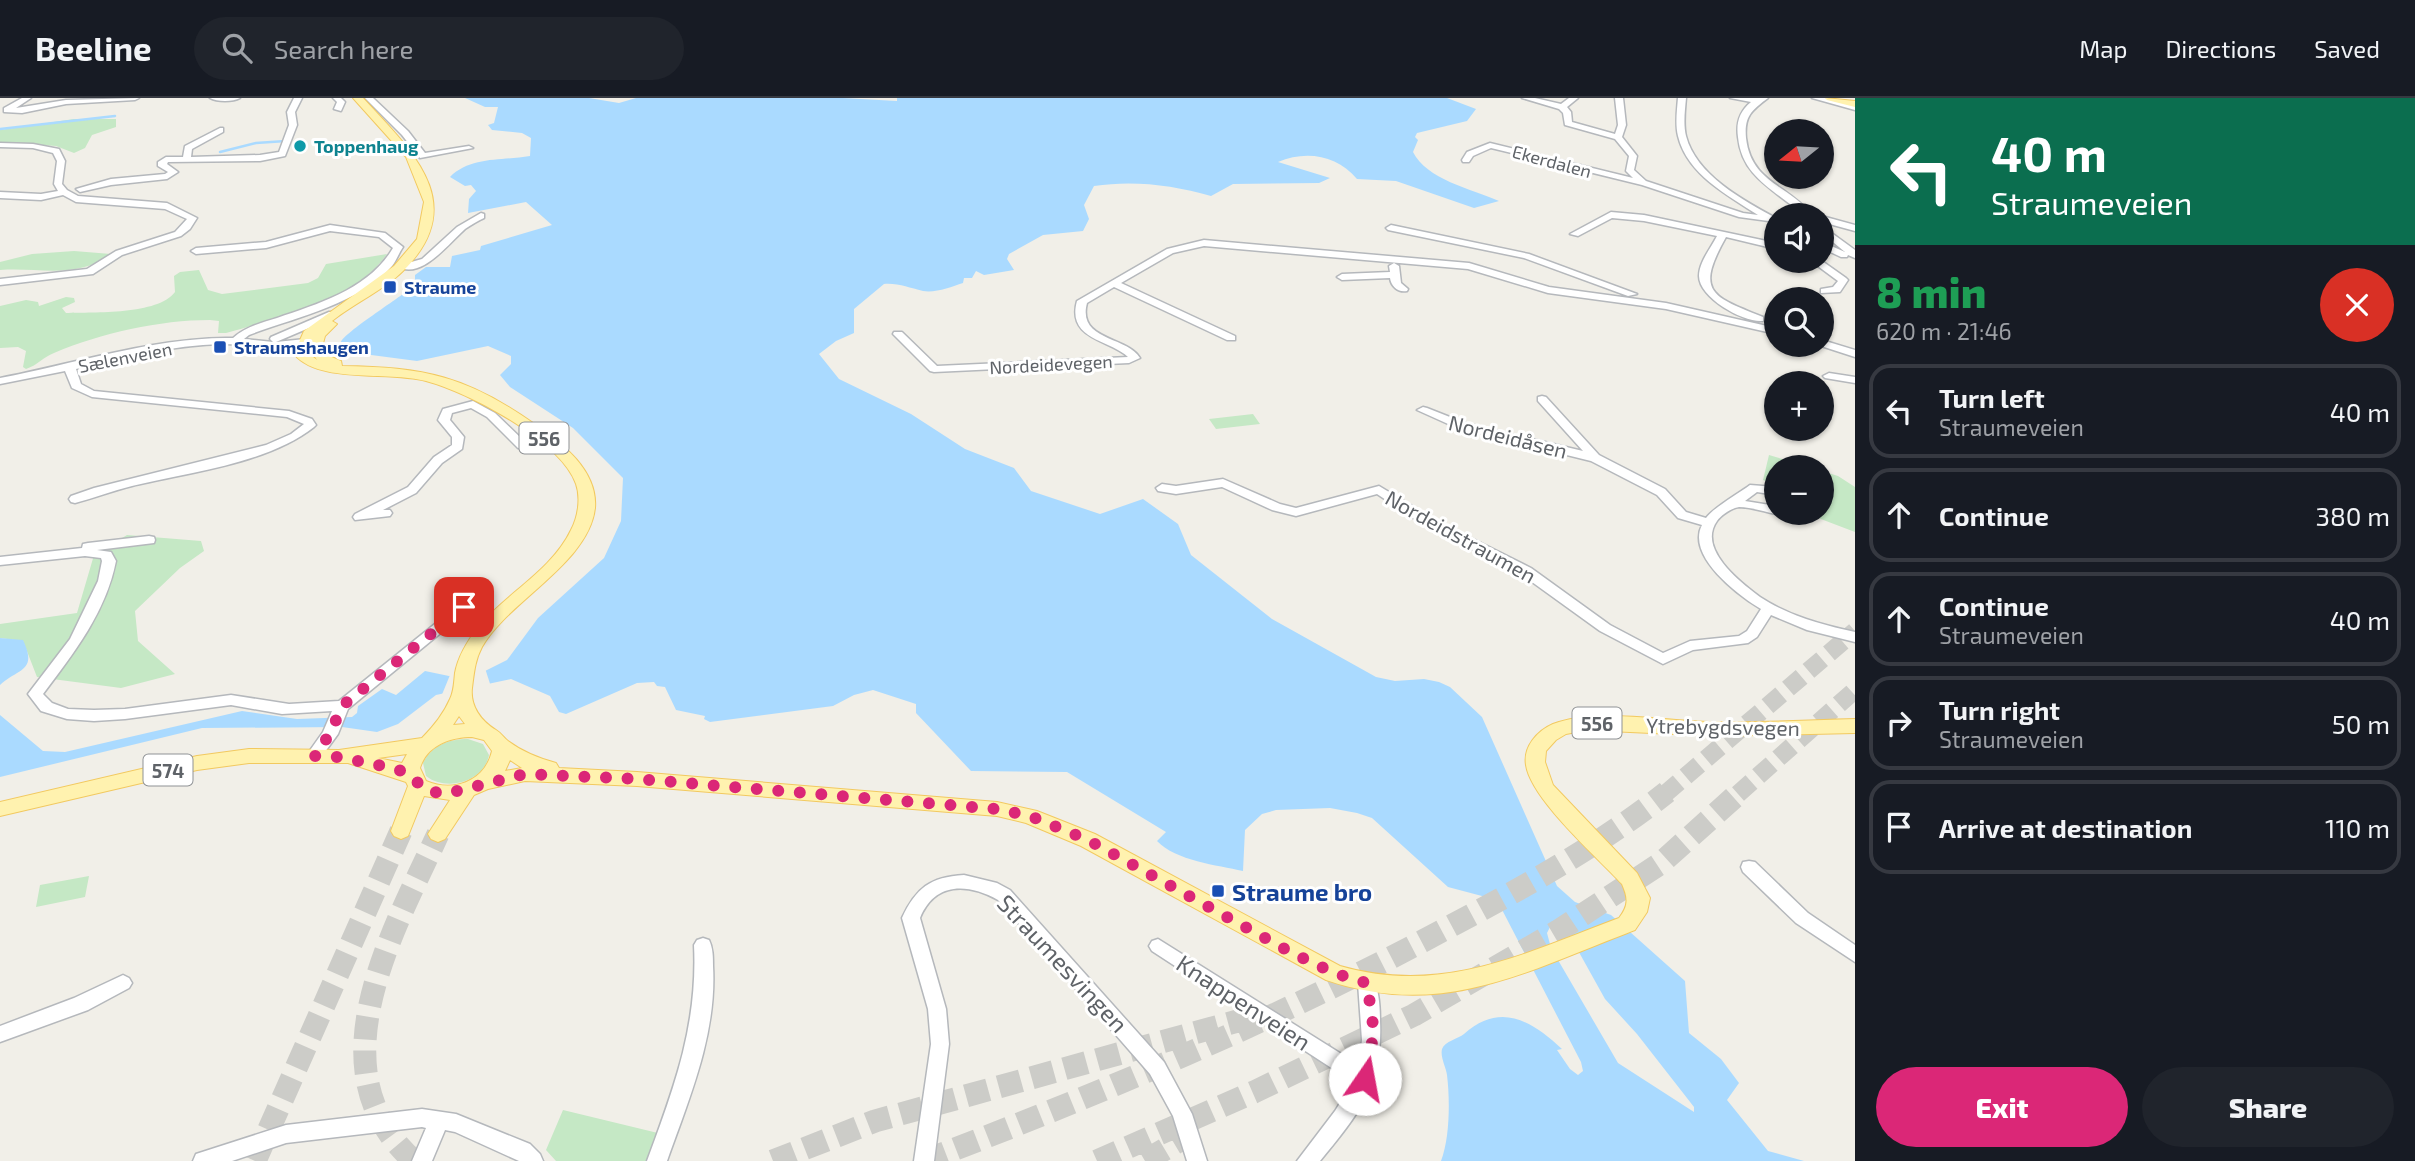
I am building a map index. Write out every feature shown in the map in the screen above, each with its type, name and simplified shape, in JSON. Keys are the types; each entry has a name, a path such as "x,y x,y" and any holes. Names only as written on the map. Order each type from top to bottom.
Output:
{"main road":[{"path":"307,341 402,266 425,230 429,214 423,173 404,142 358,98"},
{"path":"1830,98 1855,106"},
{"path":"307,341 333,314 368,293"},
{"name":"556","path":"307,341 304,359 314,365 422,375 487,397 566,455 582,478 587,499 582,524 560,558 487,627 469,655 460,696 430,741 412,760 414,781 445,794 525,774 950,804 1030,816 1088,840 1303,958 1334,973 1367,983"},
{"name":"556","path":"460,696 470,718 500,745 529,763 589,778"},
{"name":"Ytrebygdsvegen","path":"1367,983 1429,987 1476,979 1627,924 1636,912 1639,898 1618,863 1545,789 1534,762 1541,740 1559,728 1587,723 1716,729 1855,726"},
{"path":"430,741 465,730 484,732"},
{"name":"574","path":"339,757 430,741"},
{"path":"438,834 474,787 499,764 500,745"},
{"name":"574","path":"0,809 197,763 248,756 339,757 377,764 414,781"},
{"path":"401,831 414,781"}],"street":[{"path":"27,98 10,106 8,110 22,111 58,103 135,98"},
{"path":"214,98 236,98"},
{"path":"80,189 104,183 167,176 173,170 161,162 187,158 260,158 282,154 293,125 290,112 298,98"},
{"path":"337,98 341,102 338,109"},
{"path":"369,98 405,132 423,156 468,148"},
{"path":"1526,98 1562,107 1574,98"},
{"path":"1619,98 1622,125 1618,137 1633,156 1630,171 1643,183"},
{"path":"1682,98 1682,137 1697,164 1721,186 1764,214"},
{"path":"1734,98 1761,100"},
{"path":"1816,98 1855,106"},
{"path":"1761,100 1744,113 1741,120 1748,166 1793,203"},
{"name":"Ekerdalen","path":"1562,107 1567,111 1568,124 1618,137"},
{"path":"187,158 188,148 202,141 206,135 220,130"},
{"path":"0,145 33,146 56,151 61,161 57,179 65,192 88,202 167,206 192,218 187,227 178,234 119,253 90,272 0,282"},
{"name":"Ekerdalen","path":"1466,160 1470,154 1490,145 1643,183 1742,215 1764,219"},
{"path":"0,195 41,197 65,192"},
{"path":"1575,234 1611,215 1644,218 1764,243"},
{"path":"402,266 416,267 425,263 466,222 481,216"},
{"path":"1834,222 1855,228"},
{"path":"196,251 271,244 330,228 382,235 398,247 383,270 356,288 245,332 235,342"},
{"name":"Nordeidevegen","path":"1391,228 1526,256 1666,306"},
{"path":"1723,234 1704,272 1707,288 1724,303 1764,323"},
{"path":"1834,240 1855,257"},
{"name":"Nordeidevegen","path":"898,334 934,369 1129,360 1135,358 1132,353 1086,328 1077,309 1082,301 1170,251 1204,243 1469,266 1548,290 1666,306 1764,326"},
{"path":"1834,249 1855,257"},
{"path":"1393,260 1396,284 1403,289"},
{"path":"1833,273 1843,280 1834,290"},
{"path":"1342,277 1394,275"},
{"path":"1114,284 1231,338"},
{"path":"275,339 333,314"},
{"name":"Sælenveien","path":"250,342 275,339 307,341"},
{"name":"Sælenveien","path":"0,381 183,346 307,341"},
{"path":"1834,347 1855,354"},
{"path":"70,368 75,386 92,394 289,414 308,421 310,425 302,434 261,451 124,482 75,499"},
{"path":"1834,377 1855,380"},
{"name":"Nordeidåsen","path":"1542,399 1595,458"},
{"path":"386,513 359,517 412,490 438,460 455,449 458,437 446,424 444,414 473,404 497,420 522,445 541,435"},
{"name":"Nordeidåsen","path":"1423,410 1461,426 1595,458 1661,492 1682,515 1706,522"},
{"name":"Nordeidstraumen","path":"1161,488 1176,490 1223,483 1276,507 1296,512 1379,490 1432,524 1526,571 1605,628 1663,659 1690,646 1743,640 1752,634 1764,613 1772,610"},
{"path":"1764,489 1754,488 1735,503 1715,510 1706,522 1704,535 1707,550 1717,565 1749,594 1772,610 1816,629 1855,637"},
{"path":"1735,503 1764,508"},
{"path":"44,556 110,543 149,540"},
{"path":"0,561 97,552 106,555 109,561 104,581 76,641 35,694 43,705 77,714 108,716 231,699 338,717"},
{"path":"314,756 338,717 480,595 448,602"},
{"path":"1749,867 1802,918 1855,955"},
{"name":"Straumesvingen","path":"924,1161 940,1044 937,1009 911,918 914,905 936,886 974,881 988,884 1003,895 1157,1068 1182,1114 1197,1161"},
{"path":"657,1161 703,1022 707,986 703,945"},
{"name":"Knappenveien","path":"1158,946 1365,1079"},
{"path":"0,1034 81,1004 123,983"},
{"path":"1307,1161 1354,1105 1365,1079 1374,1032 1367,983"},
{"path":"203,1161 286,1134 422,1118 456,1123 523,1151 533,1161"},
{"path":"422,1161 439,1121"}],"green space":[{"path":"74,119 116,119 116,127 92,135 85,148 74,153 56,146 0,142 0,130"},
{"path":"74,251 111,254 98,262 71,270 0,270 0,262 32,254"},
{"path":"387,254 373,271 336,296 292,314 226,333 218,333 219,321 210,320 151,325 72,346 26,369 23,367 26,351 18,347 0,348 0,306 26,300 38,302 39,306 66,297 74,298 75,302 62,308 66,313 125,311 155,305 167,299 175,292 174,276 180,272 199,270 208,290 222,294 308,283 318,278 326,264"},
{"path":"1253,414 1260,424 1216,429 1209,419"},
{"path":"1834,475 1855,487 1855,532 1834,524"},
{"path":"127,535 201,541 204,551 180,568 135,611 138,641 175,674 121,688 37,677 23,641 0,638 0,624 77,613 94,555"},
{"path":"468,739 483,744 489,755 480,772 463,782 453,784 434,781 426,776 423,763 436,747 454,740"},
{"path":"89,876 85,897 36,907 40,885"},
{"path":"563,1110 662,1134 652,1161 556,1161 546,1150"}],"water":[{"path":"465,98 589,98 619,103 636,98 843,98 897,101 897,98 1447,98 1476,109 1467,121 1417,133 1415,137 1418,140 1413,152 1419,161 1439,176 1499,201 1474,208 1396,181 1357,179 1331,160 1310,156 1278,162 1330,178 1319,183 1233,184 1211,196 1153,185 1123,183 1094,186 1084,205 1089,219 1083,231 1043,235 1009,254 1007,259 1014,270 984,275 976,271 972,278 964,278 963,283 943,289 923,291 884,284 854,309 854,333 836,341 819,354 839,379 911,414 965,449 1014,468 1031,491 1100,514 1143,499 1178,524 1191,555 1272,619 1376,677 1395,681 1424,679 1450,687 1482,717 1557,886 1575,902 1611,915 1685,981 1689,1033 1721,1059 1739,1083 1727,1100 1768,1151 1804,1161 1441,1161 1448,1130 1449,1107 1442,1049 1477,1024 1503,1017 1527,1023 1562,1049 1557,1050 1570,1069 1578,1075 1583,1071 1581,1062 1497,900 1448,887 1372,818 1330,808 1276,810 1262,814 1245,830 1243,871 1186,858 1157,841 1166,832 1067,772 971,771 916,713 916,704 873,690 854,695 833,706 710,722 704,719 705,716 676,710 665,687 657,686 654,682 637,683 566,714 559,712 550,696 511,679 436,695 398,724 377,732 342,727 202,728 0,777 0,715 43,751 65,752 242,711 297,719 352,717 357,713 358,706 382,689 396,695 425,671 449,676 485,671 507,660 538,618 604,558 621,521 623,478 573,428 510,387 500,375 511,364 511,356 488,346 417,361 356,353 341,342 411,288 415,283 415,275 426,267 450,267 452,256 480,250 481,246 552,225 526,202 468,213 469,199 476,191 471,185 465,186 450,177 458,170 477,162 530,156 531,138 522,133 492,130 488,125 494,123 498,107 485,107","holes":["1550,927 1563,933 1575,945 1605,999 1637,1034 1694,1107 1694,1112 1618,1063 1551,948 1547,933"]},
{"path":"0,638 23,640 28,658 24,668 0,685"}],"pier":[{"path":"485,668 491,687 441,697 450,675"}],"waterway":[{"path":"0,129 115,116"},
{"path":"220,152 256,143 286,141"}],"tunnel":[{"path":"1665,794 1855,631"},
{"path":"1738,794 1855,690"},
{"path":"924,1161 1125,1081 1257,1023 1387,960 1535,880 1616,830 1667,792"},
{"path":"1097,1161 1254,1092 1414,1015 1558,931 1661,863 1740,792"},
{"path":"255,1161 401,831"},
{"path":"414,1161 384,1125 368,1086 365,1044 371,1001 384,957 438,834"},
{"path":"773,1161 875,1121 1252,1017"},
{"path":"1145,1161 1199,1129"}],"place":[{"name":"Toppenhaug","path":"300,146"},
{"name":"Straume","path":"390,287"},
{"name":"Straumshaugen","path":"220,347"},
{"name":"Straume bro","path":"1218,891"}],"route":[{"path":"464,607 342,706 330,734 314,756 339,757 397,769 411,776 418,786 425,790 445,794 525,774 637,779 950,804 1030,816 1088,840 1292,953 1334,973 1367,983 1374,1032 1365,1079"}]}
